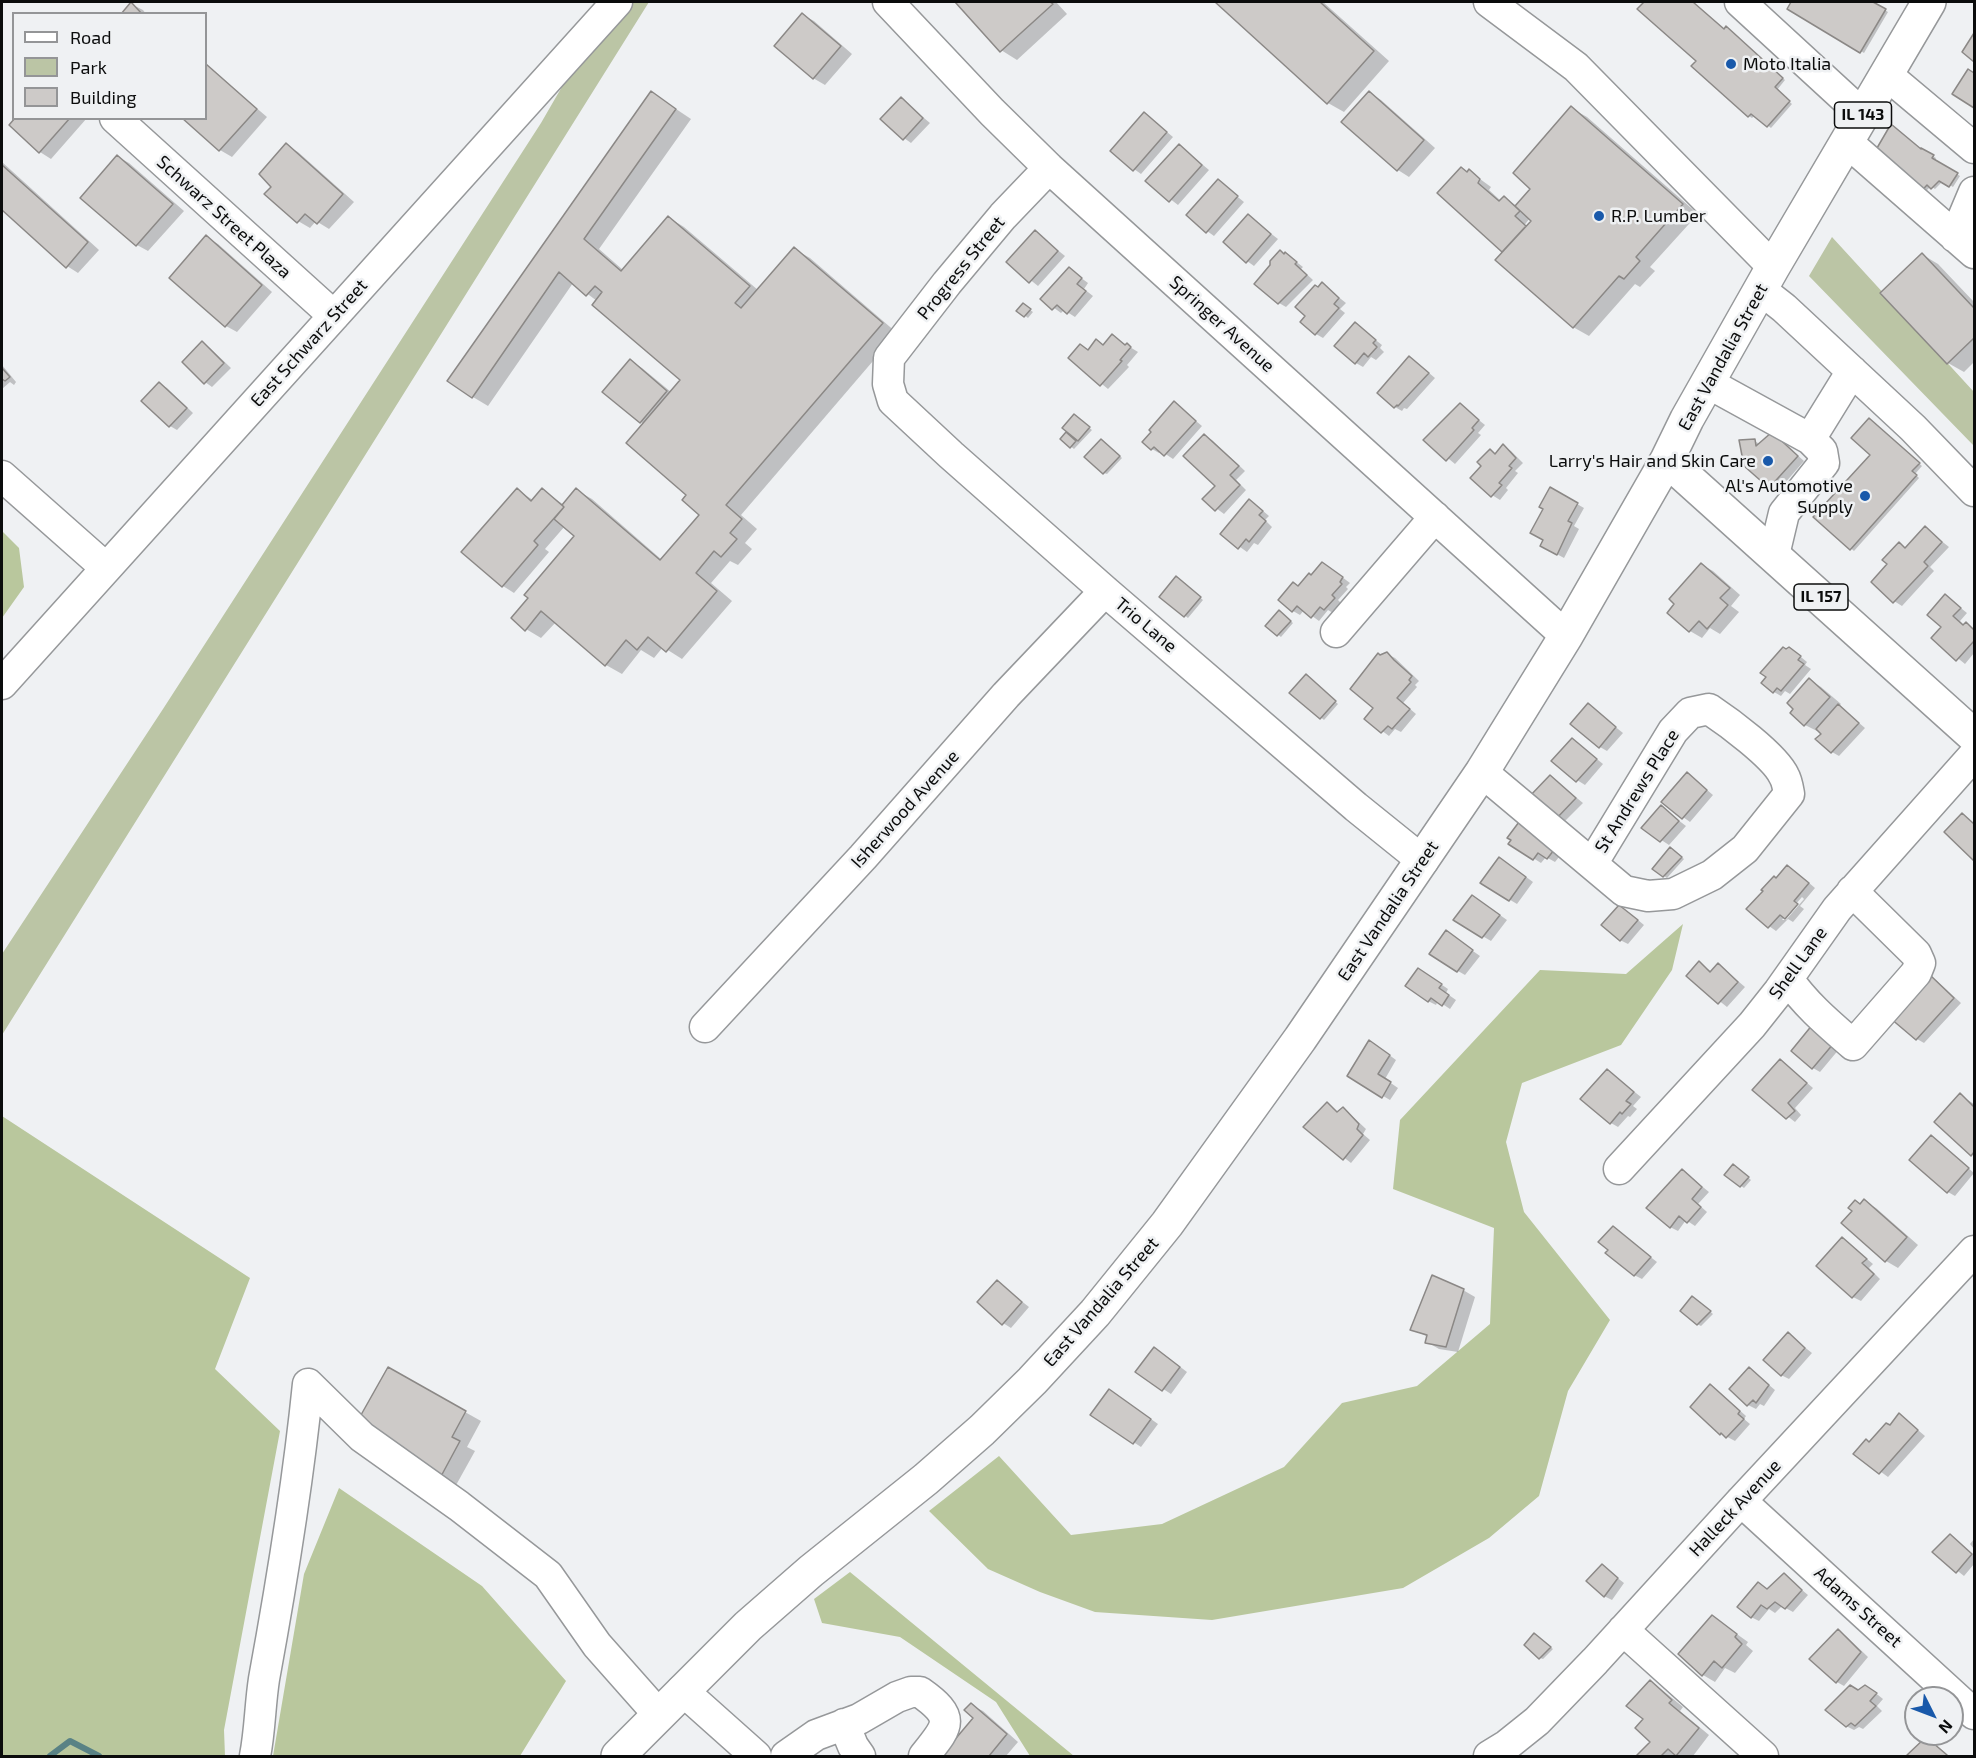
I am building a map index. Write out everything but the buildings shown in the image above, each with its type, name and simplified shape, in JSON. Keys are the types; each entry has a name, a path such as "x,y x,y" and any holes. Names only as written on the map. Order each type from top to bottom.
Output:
{"main road":[{"name":"East Vandalia Street","path":"682,1690 747,1626 810,1571 926,1479 982,1430 1032,1381 1095,1313 1167,1224 1300,1039 1482,772 1566,636 1767,279 1929,2"},
{"name":"IL 157","path":"1667,460 1974,735"},
{"name":"IL 143","path":"618,1756 682,1690"}],"street":[{"name":"East Schwarz Street","path":"2,684 617,2"},
{"name":"Springer Avenue","path":"888,2 992,112 1049,168 1566,636"},
{"path":"1489,2 1575,67 1767,279 1783,307 1913,428 1974,491"},
{"path":"1740,2 1863,115"},
{"path":"1887,75 1974,148"},
{"name":"Schwarz Street Plaza","path":"116,120 334,316"},
{"path":"1847,142 1965,245"},
{"name":"Progress Street","path":"887,376 889,358 947,283 1003,216 1049,168"},
{"path":"1965,245 1974,192"},
{"path":"1810,440 1852,371"},
{"name":"Trio Lane","path":"887,376 893,401 951,455 1356,807 1423,861"},
{"path":"1708,383 1810,440 1822,451 1824,463 1784,513 1774,555"},
{"path":"2,476 106,568"},
{"path":"1336,632 1435,517"},
{"name":"Isherwood Avenue","path":"705,1027 863,857 1006,695 1105,591"},
{"name":"St Andrews Place","path":"1482,772 1624,891 1648,896 1673,894 1712,875 1745,849 1789,794 1784,774 1730,722 1708,709 1690,713 1673,731 1592,864"},
{"name":"Shell Lane","path":"1619,1169 1752,1025 1788,979 1837,909 1974,755"},
{"path":"1788,979 1801,998 1853,1045 1916,974 1920,963 1916,954 1852,891"},
{"name":"Halleck Avenue","path":"1498,1754 1537,1721 1741,1501 1970,1264"},
{"path":"255,1756 264,1682 300,1465 308,1384 362,1437 459,1506 548,1575 597,1645 659,1715"},
{"name":"Adams Street","path":"1741,1501 1974,1714"},
{"path":"1623,1630 1763,1756"},
{"path":"682,1690 756,1756"},
{"path":"786,1756 816,1735 859,1719 897,1697 911,1692 920,1692 938,1706 945,1716 946,1724 942,1733 924,1756"},
{"path":"844,1724 860,1756"}],"green space":[{"path":"611,2 649,2 2,1035 2,954 541,123"},
{"path":"1832,237 1974,392 1974,446 1809,276"},
{"path":"2,531 19,548 24,587 2,618"},
{"path":"1683,924 1672,970 1621,1045 1522,1083 1506,1142 1524,1212 1610,1320 1568,1391 1539,1496 1489,1538 1403,1588 1212,1620 1095,1612 1040,1592 988,1569 929,1511 999,1456 1071,1535 1162,1524 1284,1467 1342,1403 1417,1386 1490,1324 1494,1228 1393,1189 1400,1120 1540,970 1626,974"},
{"path":"2,1116 250,1278 215,1369 280,1431 224,1730 225,1756 2,1756"},
{"path":"339,1488 482,1586 566,1681 520,1756 273,1756 304,1574"},
{"path":"850,1572 1074,1756 1030,1756 996,1702 900,1637 822,1623 814,1599"}],"waterway":[{"path":"50,1756 70,1741 99,1756"}],"place":[{"name":"Moto Italia","path":"1731,64"},
{"name":"R.P. Lumber","path":"1599,216"},
{"name":"Larry's Hair and Skin Care","path":"1768,461"},
{"name":"Al's Automotive Supply","path":"1865,496"}]}
